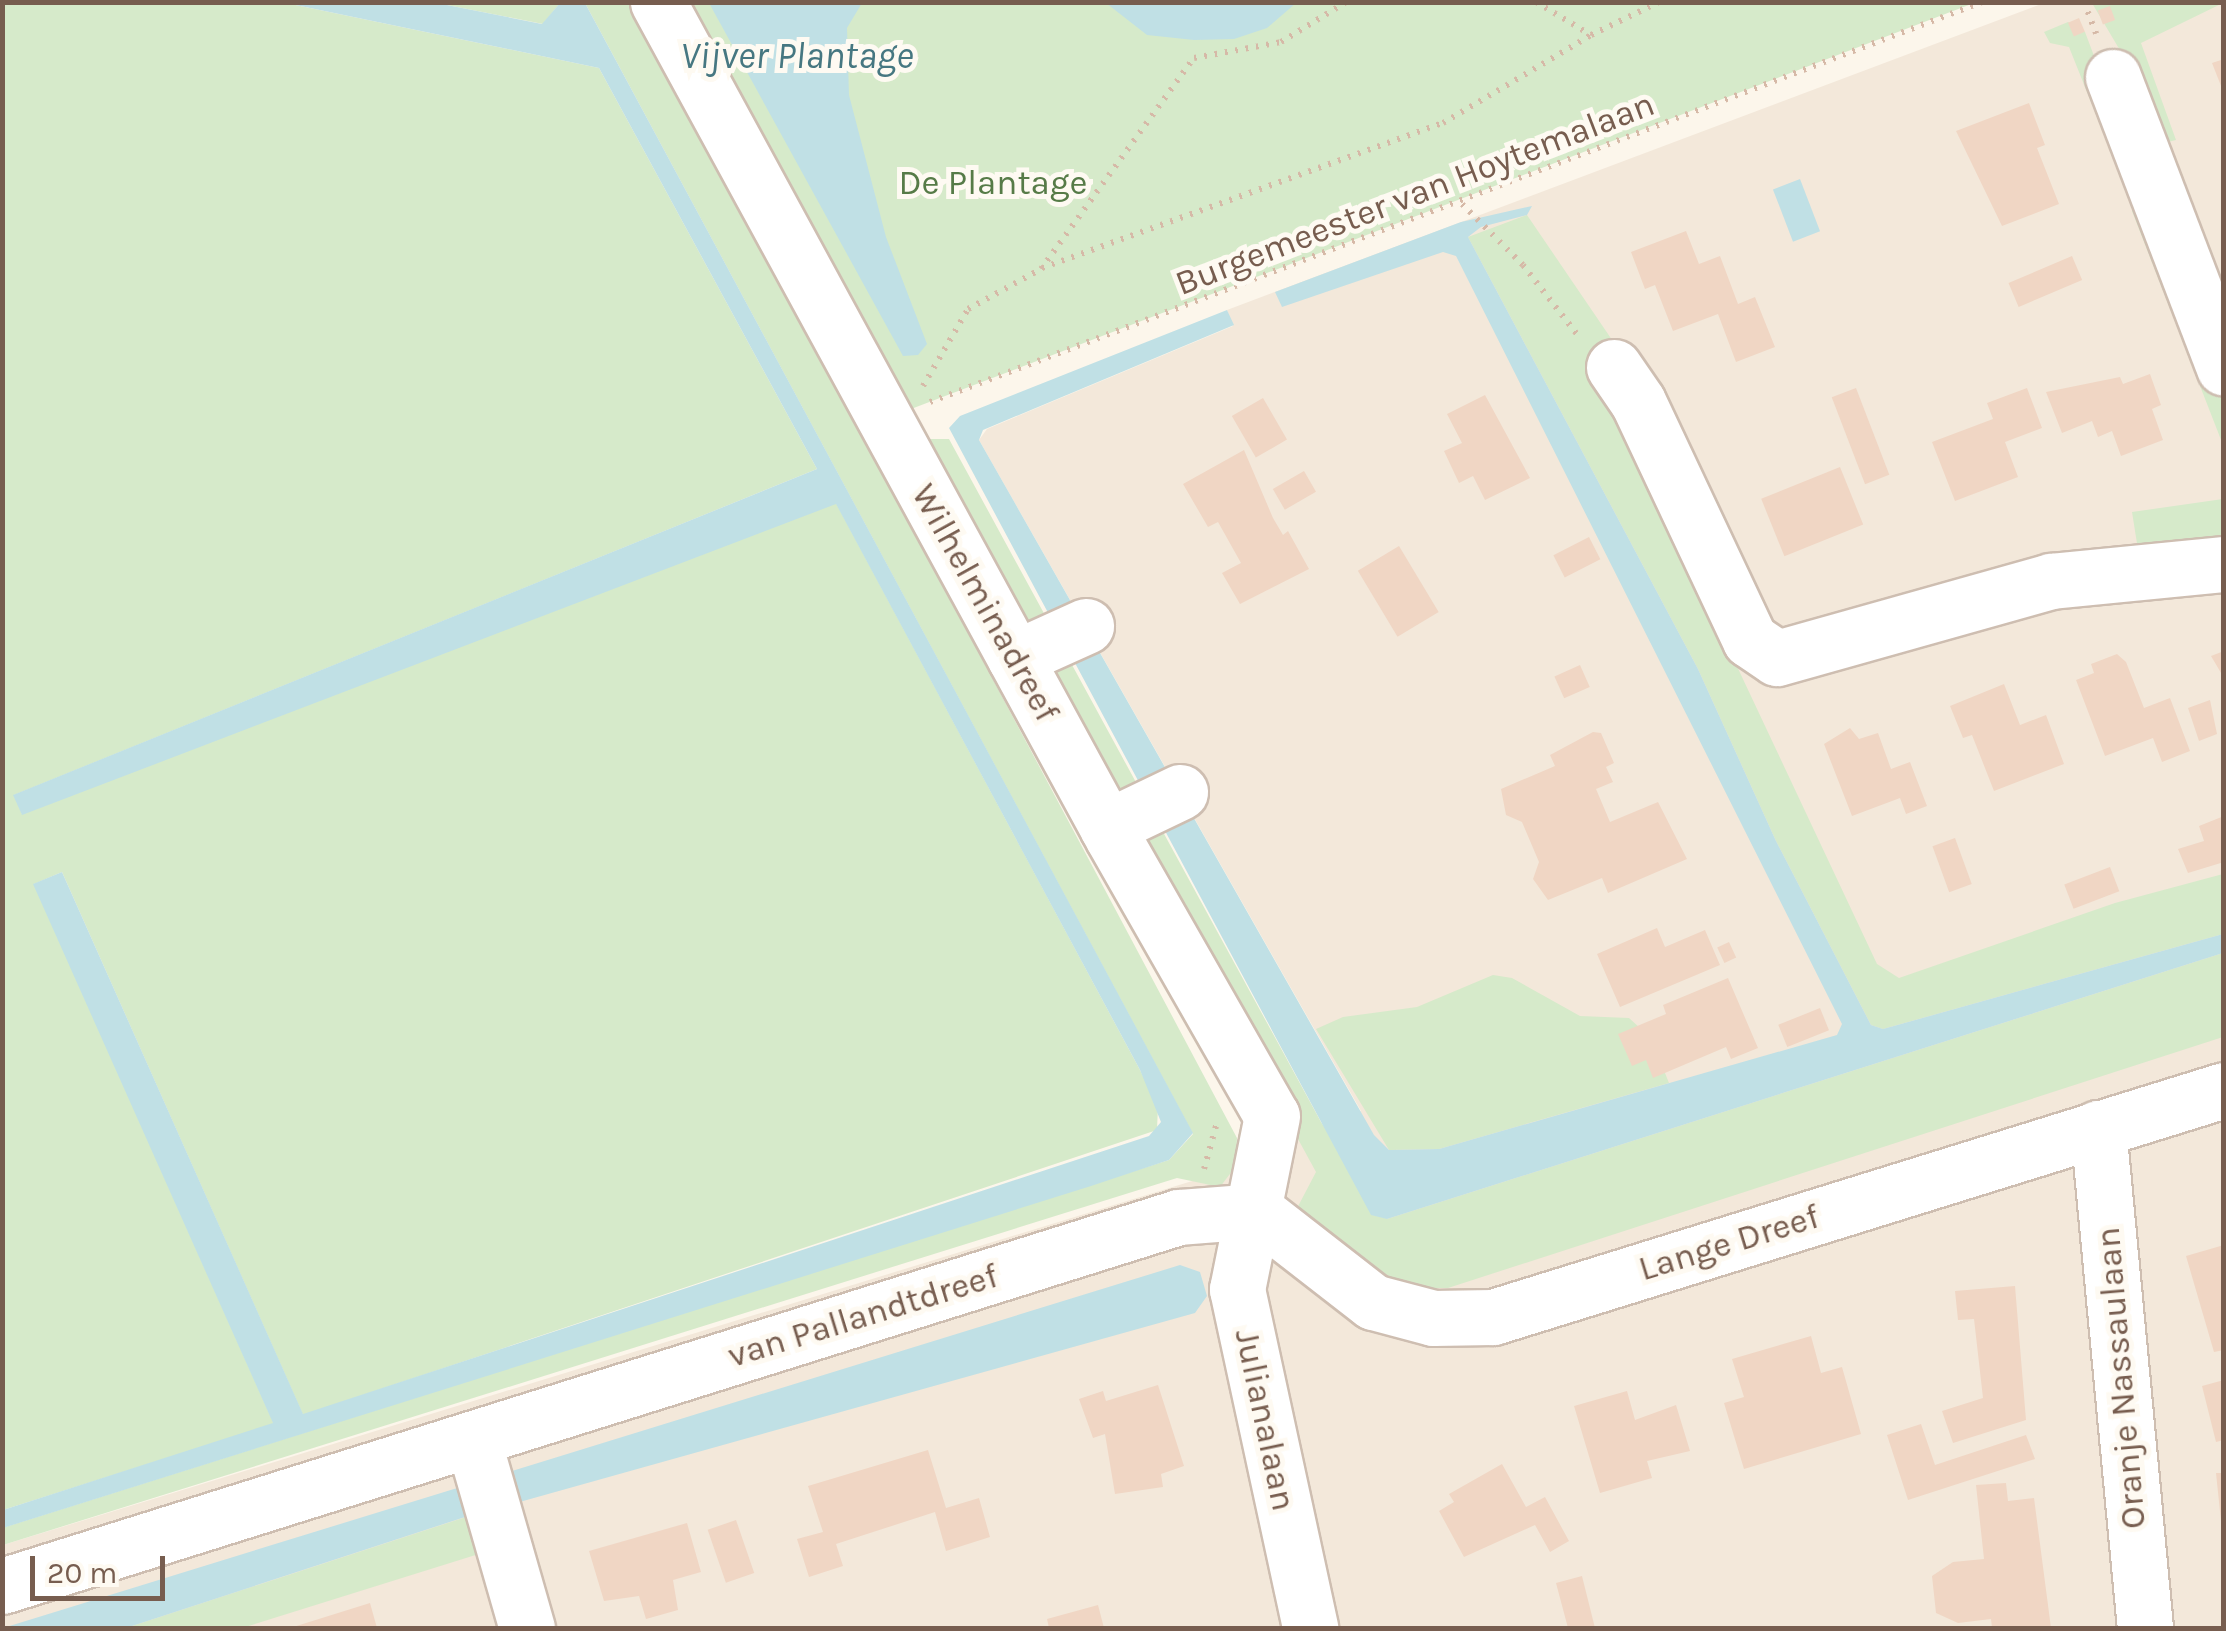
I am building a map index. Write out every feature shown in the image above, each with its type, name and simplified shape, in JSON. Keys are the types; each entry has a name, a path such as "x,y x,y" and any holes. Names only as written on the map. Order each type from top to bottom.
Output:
{"street":[{"name":"Wilhelminadreef","path":"658,2 898,415 1051,642 1144,809 1272,1116 1256,1211"},
{"path":"2113,77 2224,367"},
{"path":"1614,367 1638,402 1750,640 1776,658 2052,581 2224,564"},
{"name":"Lange Dreef","path":"1256,1211 1373,1302 1433,1318 1494,1316 2224,1090"},
{"name":"Oranje Nassaulaan","path":"2098,1128 2145,1628"},
{"name":"van Pallandtdreef","path":"2,1586 478,1455 1179,1216 1256,1211"},
{"name":"Julianalaan","path":"1256,1211 1237,1290 1310,1628"},
{"path":"478,1455 527,1628"}],"path":[{"path":"1041,269 1194,58 1281,42 1346,2"},
{"path":"1536,2 1591,35"},
{"path":"898,415 968,309 1041,269 1442,123 1591,35 1659,2"},
{"name":"Burgemeester van Hoytemalaan","path":"898,415 1462,204 1982,2"},
{"path":"1462,204 1501,242 1574,331 1614,367"}],"shaded area":[{"path":"2044,3 2223,3 2223,1628 3,1628 3,1545 1202,1178 1361,1111 979,440 987,429 1233,326 1227,310"}],"green space":[{"path":"3,3 286,3 599,68 817,469 14,795 22,814 836,503 1140,1070 1158,1106 1157,1130 303,1415 62,872 34,884 274,1424 3,1510"},
{"path":"437,3 560,3 543,24"},
{"path":"585,3 633,3 1237,1138 1236,1166 1220,1187 1177,1178 3,1545 2,1528 1169,1160 1193,1134"},
{"name":"De Plantage","path":"683,3 1974,3 911,409"},
{"path":"2092,3 2223,3 2141,43 2176,140 2156,145 2121,52"},
{"path":"2068,22 2085,32 2137,170 2121,177 2069,47 2050,43 2044,32"},
{"path":"2152,205 2223,392 2223,445 2132,211"},
{"path":"1527,215 1623,356 1615,407 1877,964 1899,978 2115,903 2223,874 2223,934 1883,1029 1871,1025 1776,841 1698,669 1468,237"},
{"path":"916,439 949,439 1321,1122 1387,1219 2223,953 2223,1037 1448,1288 1396,1288 1294,1214 1316,1172"},
{"path":"2223,499 2223,549 2139,556 2132,512"},
{"path":"1493,975 1512,978 1580,1016 1629,1018 1651,1038 1669,1083 1439,1149 1389,1150 1316,1029 1343,1017 1417,1007"},
{"path":"469,1516 482,1553 242,1628 126,1628"}],"water":[{"path":"286,3 437,3 542,24 560,3 585,3 1193,1133 1169,1160 1091,1186 3,1528 3,1510 273,1423 33,884 62,872 303,1414 1149,1136 1161,1122 1140,1070 836,504 22,815 13,795 817,469 599,68"},
{"name":"Vijver Plantage","path":"709,3 862,3 847,28 849,95 886,237 927,344 918,355 903,356"},
{"path":"1106,3 1296,3 1267,28 1234,39 1194,40 1147,35"},
{"path":"1800,179 1820,231 1793,242 1773,189"},
{"path":"1532,206 1527,215 1481,227 1468,237 1698,669 1776,841 1871,1025 1883,1029 2223,934 2223,953 1387,1219 1371,1215 949,428 960,416 1227,310 1234,325 983,430 979,440 1374,1135 1389,1150 1439,1149 1837,1035 1842,1024 1456,256 1443,252 1282,307 1275,292 1461,222"},
{"path":"1180,1265 1200,1272 1207,1296 1195,1313 462,1518 126,1628 3,1628"}],"building":[{"path":"2110,6 2115,20 2103,25 2098,10"},
{"path":"2079,18 2085,32 2074,36 2068,23"},
{"path":"2224,59 2224,91 2223,91 2212,63"},
{"path":"2029,103 2045,145 2037,148 2059,204 2002,226 1956,131"},
{"path":"1686,231 1699,264 1720,256 1738,304 1755,297 1775,347 1736,362 1718,314 1673,331 1655,285 1645,289 1631,252"},
{"path":"2072,256 2082,280 2019,307 2008,283"},
{"path":"2150,374 2161,405 2152,409 2163,440 2121,456 2112,431 2098,437 2092,421 2062,433 2046,392 2120,377 2123,384"},
{"path":"1856,388 1889,475 1865,484 1832,397"},
{"path":"2027,388 2042,428 2005,442 2018,477 1955,501 1932,442 1993,419 1987,403"},
{"path":"1485,395 1530,478 1485,500 1473,476 1459,483 1444,451 1462,443 1447,414"},
{"path":"1263,398 1287,440 1256,458 1232,416"},
{"path":"1244,450 1273,518 1283,535 1288,531 1309,569 1240,604 1222,573 1241,563 1218,522 1208,527 1183,484"},
{"path":"1840,467 1863,524 1784,556 1761,499"},
{"path":"1304,471 1316,492 1285,510 1273,489"},
{"path":"1589,537 1600,559 1565,577 1553,555"},
{"path":"1399,546 1439,612 1398,637 1358,571"},
{"path":"2224,651 2224,678 2211,656"},
{"path":"2117,654 2126,662 2144,708 2170,698 2190,751 2162,762 2153,738 2105,756 2076,680 2094,673 2091,664"},
{"path":"1580,665 1590,687 1564,698 1554,676"},
{"path":"2004,684 2020,725 2046,715 2064,764 1994,791 1972,735 1963,738 1950,706"},
{"path":"2210,700 2217,734 2199,741 2188,708"},
{"path":"1850,728 1859,739 1878,733 1891,769 1910,762 1927,806 1906,814 1900,798 1852,816 1824,744"},
{"path":"1593,732 1601,733 1614,763 1606,767 1613,782 1596,789 1610,822 1658,802 1687,859 1608,893 1602,878 1548,900 1533,879 1539,862 1522,822 1506,815 1501,789 1555,766 1550,755"},
{"path":"2224,816 2224,862 2188,873 2178,849 2204,841 2199,826"},
{"path":"1955,838 1972,884 1949,892 1932,846"},
{"path":"2110,867 2119,891 2074,909 2064,885"},
{"path":"1657,928 1665,947 1705,930 1720,965 1620,1007 1597,954"},
{"path":"1729,942 1736,957 1724,963 1717,947"},
{"path":"1728,978 1758,1048 1731,1059 1726,1047 1653,1078 1646,1060 1632,1066 1618,1034 1666,1014 1663,1005"},
{"path":"1820,1008 1829,1030 1787,1047 1778,1025"},
{"path":"2224,1245 2224,1350 2214,1352 2186,1256"},
{"path":"2015,1286 2026,1420 1953,1443 1942,1411 1983,1398 1974,1319 1958,1320 1955,1291"},
{"path":"1811,1336 1821,1373 1842,1367 1861,1434 1744,1469 1724,1403 1744,1397 1732,1359"},
{"path":"2224,1380 2224,1440 2216,1442 2202,1386"},
{"path":"1158,1385 1184,1466 1161,1474 1163,1487 1115,1494 1105,1434 1093,1438 1079,1399 1103,1391 1106,1401"},
{"path":"1627,1391 1635,1420 1676,1405 1690,1451 1647,1461 1652,1478 1600,1493 1574,1406"},
{"path":"1921,1424 1935,1465 2026,1435 2035,1459 1908,1500 1887,1435"},
{"path":"928,1450 946,1508 979,1498 990,1537 946,1551 935,1512 836,1544 843,1566 809,1577 797,1539 823,1532 808,1486"},
{"path":"1502,1464 1526,1507 1545,1497 1569,1541 1550,1552 1535,1525 1464,1557 1439,1511 1454,1502 1449,1494"},
{"path":"2216,1473 2224,1473 2224,1521 2221,1521"},
{"path":"2006,1483 2008,1501 2034,1498 2051,1628 1992,1628 1991,1619 1958,1623 1936,1613 1932,1576 1953,1562 1984,1559 1976,1485"},
{"path":"736,1520 754,1573 726,1583 708,1530"},
{"path":"687,1523 701,1572 673,1580 678,1610 646,1619 639,1596 604,1601 589,1551"},
{"path":"1582,1576 1595,1628 1568,1628 1556,1583"},
{"path":"370,1603 377,1628 290,1628"},
{"path":"1098,1605 1104,1628 1049,1628 1047,1619"}]}
